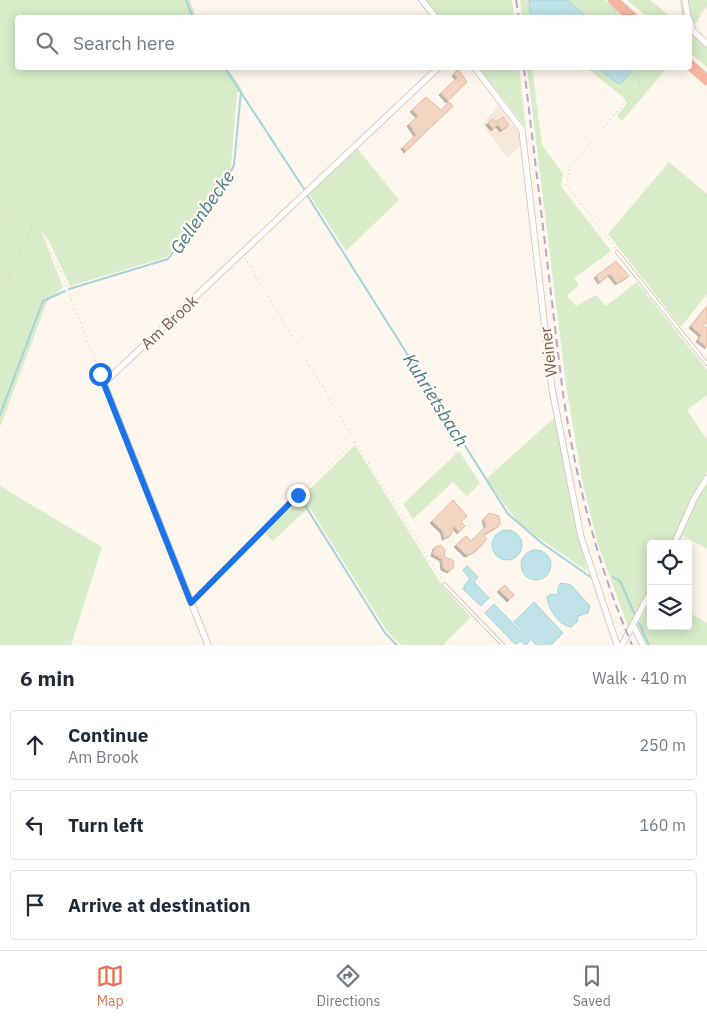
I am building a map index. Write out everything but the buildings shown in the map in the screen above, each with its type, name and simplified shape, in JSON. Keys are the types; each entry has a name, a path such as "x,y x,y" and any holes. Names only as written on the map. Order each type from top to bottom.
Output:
{"highway":[{"path":"613,0 630,15"},
{"path":"692,67 707,80"}],"street":[{"path":"422,0 434,15"},
{"path":"685,0 689,15"},
{"path":"692,26 693,31 707,44"},
{"name":"Am Brook","path":"104,383 436,70"},
{"name":"Weiner","path":"477,70 522,130 552,390 581,537 617,645"},
{"path":"104,383 208,645"},
{"path":"676,540 695,497 707,478"},
{"path":"622,645 647,598"},
{"path":"633,625 643,645"}],"lane":[{"path":"617,252 707,364"},
{"path":"444,584 503,645"}],"path":[{"path":"692,20 707,5"},
{"path":"617,252 566,185 570,167 642,83 633,77"},
{"path":"0,211 25,220 42,234 62,275 104,383"},
{"path":"0,296 32,226"},
{"path":"242,253 444,584"},
{"path":"191,603 298,495 355,441"}],"shaded area":[{"path":"498,106 519,133 521,145 507,158 482,124"}],"green space":[{"path":"0,0 190,0 195,15 15,15 15,70 228,70 242,89 237,93 231,166 224,181 167,257 70,286 49,241 41,231 63,287 47,302 0,427"},
{"path":"426,0 512,0 514,15 438,15"},
{"path":"520,0 529,0 530,13 532,15 522,15"},
{"path":"567,0 604,0 623,15 585,15"},
{"path":"627,0 650,0 669,15 646,15"},
{"path":"680,0 707,0 707,5 694,25 692,25 692,15 682,15"},
{"path":"692,36 707,48 707,67 692,55"},
{"path":"481,70 519,70 526,128"},
{"path":"527,70 532,70 542,145 563,174 561,186 611,251 574,278 579,285 567,296 576,306 596,295 606,306 637,282 707,370 707,395 687,410 707,440 707,472 691,498 673,540 647,540 647,591 628,627 598,544 583,485 566,385"},
{"path":"589,70 598,70 612,80 621,83 633,70 665,70 622,121 617,116 627,103 624,98"},
{"path":"357,148 399,200 346,251 309,194"},
{"path":"669,162 707,194 707,294 681,327 608,234"},
{"path":"555,417 587,571 520,525 486,479"},
{"path":"355,445 443,587 471,617 443,645 401,645 387,631 309,507 273,541 265,533"},
{"path":"459,451 480,483 467,496 453,482 413,519 403,504"},
{"path":"707,484 707,549 681,534 697,499"},
{"path":"0,486 102,547 71,645 0,645"},
{"path":"647,607 647,630 692,630 692,614 707,623 707,645 646,645 637,626"}],"water":[{"path":"529,0 567,0 585,15 532,15 530,13"},
{"path":"601,70 633,70 621,83 617,83"},
{"path":"507,530 513,531 521,539 521,551 513,559 507,560 501,559 493,551 492,545 493,539 501,531"},
{"path":"536,550 542,551 550,559 550,571 542,579 536,580 530,579 522,571 521,565 522,559 530,551"},
{"path":"467,566 478,577 474,582 489,598 481,606 462,588 466,589 464,586 470,579 463,570"},
{"path":"561,583 571,585 590,606 588,613 578,616 577,622 571,627 558,620 552,611 547,597 550,594 558,595 558,586"},
{"path":"534,602 563,633 551,645 536,645 514,622"},
{"path":"494,604 530,641 526,645 521,641 515,644 485,613"}],"waterway":[{"path":"186,0 192,15"},
{"name":"Kuhrietsbach","path":"226,70 304,189"},
{"name":"Gellenbecke","path":"69,289 168,259 225,183 234,165 241,91"},
{"name":"Kuhrietsbach","path":"307,195 508,514 543,544 592,578"},
{"name":"Gellenbecke","path":"0,415 43,301 65,291"},
{"path":"306,507 385,633 397,645"},
{"name":"Kuhrietsbach","path":"613,577 620,581 635,615"},
{"name":"Kuhrietsbach","path":"639,623 649,645"}],"railway":[{"path":"516,0 518,15"},
{"path":"524,70 568,426 581,490 598,553 632,645"}],"route":[{"path":"100,374 191,603 298,495"}]}
